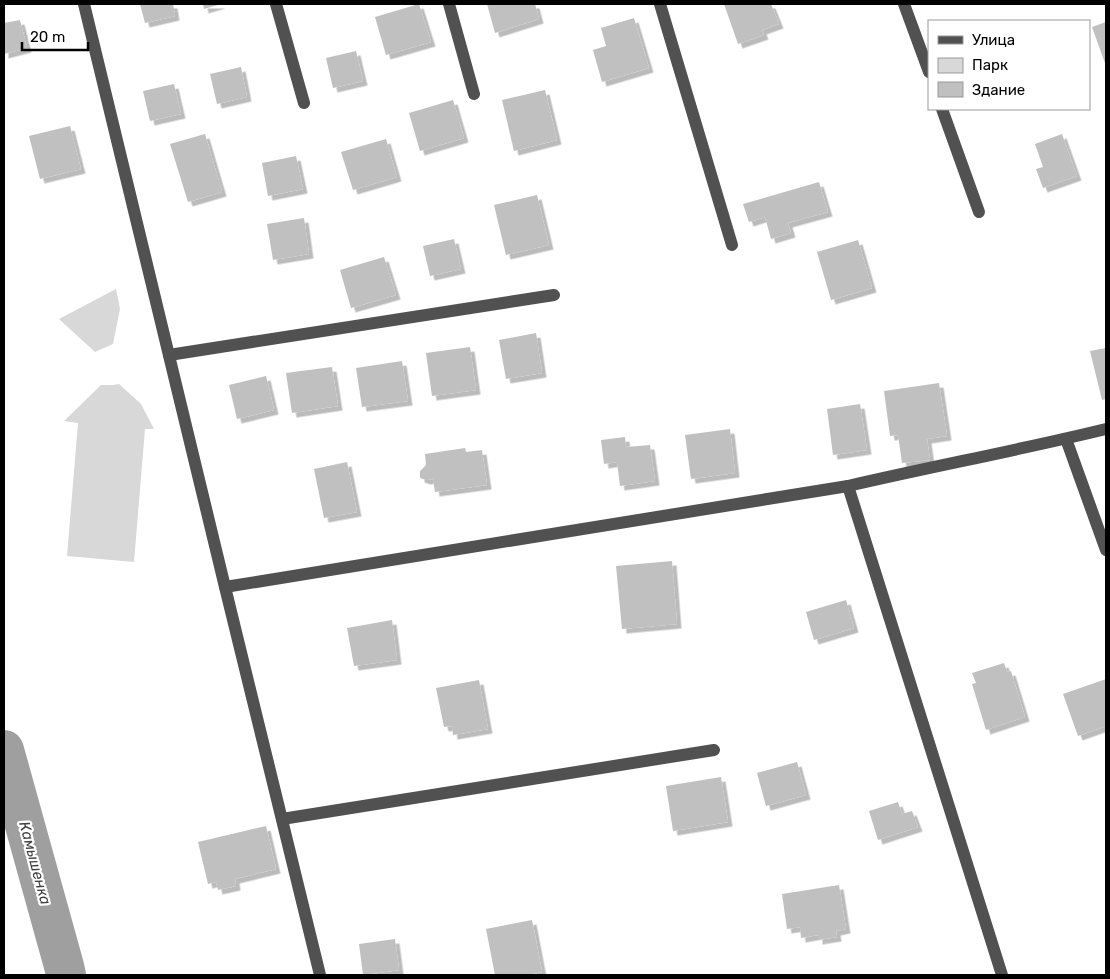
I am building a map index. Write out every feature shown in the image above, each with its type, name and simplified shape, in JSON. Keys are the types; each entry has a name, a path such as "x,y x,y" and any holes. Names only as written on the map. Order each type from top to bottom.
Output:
{"lane":[{"path":"84,4 320,975"},
{"path":"276,4 304,103"},
{"path":"449,4 474,94"},
{"path":"660,4 732,245"},
{"path":"904,4 928,69"},
{"path":"942,110 979,212"},
{"path":"169,355 554,295"},
{"path":"225,587 848,486 1106,429"},
{"path":"1066,439 1106,550"},
{"path":"848,486 1002,975"},
{"path":"282,819 714,750"}],"green space":[{"path":"116,289 120,309 113,344 95,352 59,319"},
{"path":"119,384 141,404 154,429 145,429 134,562 67,556 78,423 64,421 101,385"}],"building":[{"path":"140,4 173,4 175,16 145,23"},
{"path":"203,4 221,4 204,9"},
{"path":"419,4 431,42 386,55 375,17"},
{"path":"487,4 535,4 539,19 495,33"},
{"path":"724,4 771,4 779,24 762,30 764,35 738,44"},
{"path":"634,18 649,68 602,82 593,50 606,46 601,28"},
{"path":"20,20 27,48 4,54 4,23"},
{"path":"1106,22 1106,66 1092,27"},
{"path":"356,51 363,81 333,88 326,58"},
{"path":"241,67 247,97 217,104 210,74"},
{"path":"174,84 181,114 150,121 143,91"},
{"path":"545,90 557,140 514,151 502,100"},
{"path":"453,100 464,138 420,151 409,113"},
{"path":"70,126 81,169 40,179 29,136"},
{"path":"205,134 222,192 188,202 170,144"},
{"path":"1062,134 1077,176 1043,188 1036,169 1043,167 1035,144"},
{"path":"386,139 397,177 353,190 341,152"},
{"path":"296,156 303,189 268,196 262,163"},
{"path":"819,182 828,212 788,223 791,233 771,239 765,217 749,222 743,204"},
{"path":"537,195 549,245 506,255 494,205"},
{"path":"304,218 309,254 273,260 267,224"},
{"path":"454,239 461,269 430,276 423,246"},
{"path":"858,240 872,288 831,300 817,252"},
{"path":"384,257 396,295 351,308 340,270"},
{"path":"536,333 542,373 506,379 499,340"},
{"path":"470,347 476,390 432,396 426,353"},
{"path":"1106,348 1106,399 1102,400 1090,351"},
{"path":"402,361 408,401 362,407 356,368"},
{"path":"332,367 338,406 292,413 286,373"},
{"path":"266,376 274,410 237,419 229,385"},
{"path":"939,383 947,436 927,439 930,460 902,463 898,435 890,436 884,391"},
{"path":"860,404 867,450 833,455 827,409"},
{"path":"730,429 735,473 691,479 685,435"},
{"path":"625,437 626,447 650,445 655,481 620,486 617,462 604,464 601,440"},
{"path":"465,448 466,452 482,450 487,485 435,492 433,479 426,480 420,478 420,471 426,465 425,454"},
{"path":"347,462 357,512 324,518 314,469"},
{"path":"672,561 677,624 622,629 616,566"},
{"path":"846,600 854,628 814,640 806,612"},
{"path":"392,620 397,660 354,666 347,628"},
{"path":"1004,663 1007,672 1011,671 1025,717 986,730 972,684 976,683 972,673"},
{"path":"1106,679 1106,726 1078,736 1063,694"},
{"path":"479,680 488,729 453,735 452,726 444,727 436,688"},
{"path":"797,762 806,795 766,806 757,773"},
{"path":"721,777 728,822 673,831 666,786"},
{"path":"898,802 902,814 912,811 918,827 878,840 869,811"},
{"path":"266,826 276,869 235,879 236,886 218,890 216,882 208,884 198,842"},
{"path":"839,885 846,929 836,931 837,937 818,940 818,935 801,938 800,927 787,929 782,894"},
{"path":"532,920 542,972 528,975 495,975 486,929"},
{"path":"395,939 399,970 363,975 359,944"}],"waterway":[{"name":"Камышенка","path":"4,750 66,975"}]}
